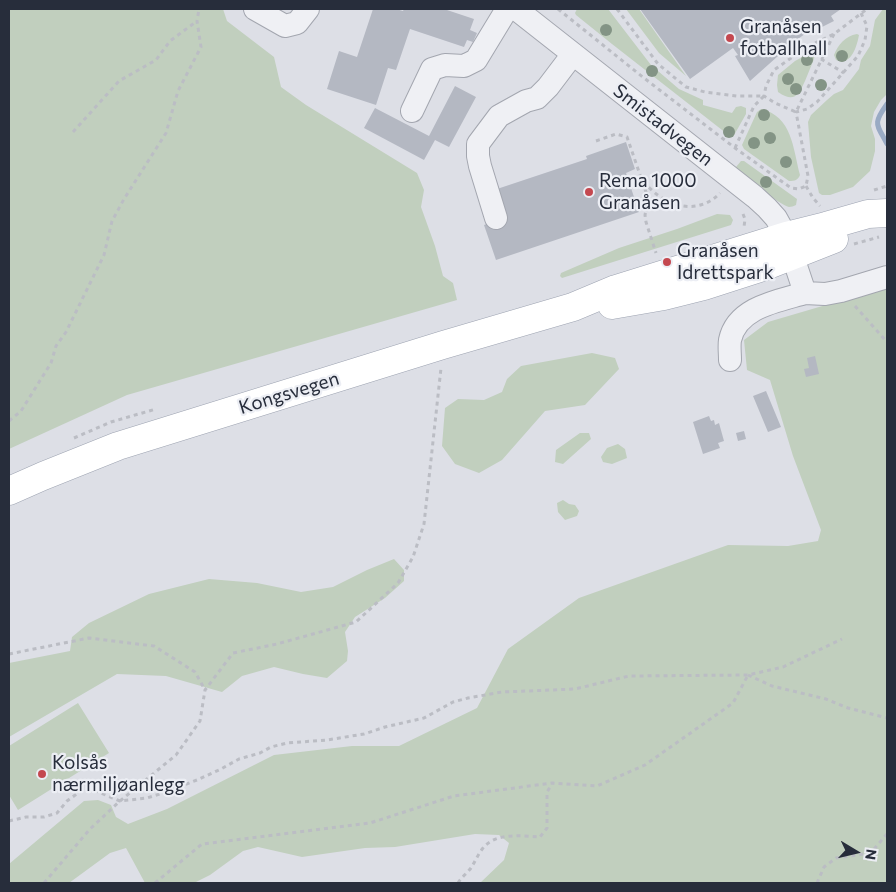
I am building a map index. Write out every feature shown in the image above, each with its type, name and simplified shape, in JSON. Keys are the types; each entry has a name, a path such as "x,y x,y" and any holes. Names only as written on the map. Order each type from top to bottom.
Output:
{"main road":[{"name":"Kongsvegen","path":"9,491 118,446 443,345 573,307 616,289 789,246 868,214 887,213"}],"street":[{"path":"255,9 285,26 297,23 308,9"},
{"path":"412,110 432,70 444,65 464,66 476,60 507,9"},
{"name":"Smistadvegen","path":"516,9 755,197 776,218 789,246"},
{"path":"496,218 480,166 478,144 499,116 537,98 548,87 573,54"},
{"path":"789,246 805,293"},
{"path":"730,360 730,341 735,327 743,318 757,308 805,293 825,294 842,291 887,277"}],"path":[{"path":"9,421 21,411 51,364 56,346 66,332 104,255 112,221 166,133 178,91 201,47 197,21 199,9"},
{"path":"558,9 735,148 791,188 799,189 806,186"},
{"path":"617,9 658,64 686,87 705,92 737,96 764,96 796,112 806,109 817,102 858,56 865,40 867,26 861,13"},
{"path":"735,148 754,106 764,96 766,86 774,70 813,44 834,34 867,9"},
{"path":"73,132 119,82 156,60 170,40 197,21"},
{"path":"821,206 813,198 806,186 808,176 796,112 834,34"},
{"path":"821,59 844,73"},
{"path":"596,141 616,134 627,137 647,195 646,222 655,248"},
{"path":"643,182 660,197 683,206 696,207 706,204 714,200 723,190"},
{"path":"842,291 887,342"},
{"path":"44,883 90,829 120,800 176,754 200,721 205,690 233,654 278,644 356,622 398,583 414,557 424,524 443,345"},
{"path":"9,654 89,638 154,646 195,672 205,690"},
{"path":"9,821 26,817 44,818 57,813 67,801 82,790 91,790 120,800 147,798 221,770 239,759 271,747 287,743 327,740 364,734 385,726 424,718 452,702 468,698 502,692 575,689 629,676 748,675 782,667 842,639"},
{"path":"748,675 772,686 826,699 848,708 887,718"},
{"path":"155,883 202,844 370,823 454,796 552,783 597,786 646,765 733,703 748,675"},
{"path":"458,883 470,869 484,846 497,838 540,837 547,828 547,792 552,783"},
{"path":"817,883 824,867 836,858 864,854 874,849 887,834"}],"green space":[{"path":"9,9 223,9 227,21 274,57 281,87 306,105 417,173 424,190 421,207 443,276 453,283 457,300 127,395 9,449"},
{"path":"577,9 608,9 651,65 679,89 703,100 703,105 732,113 736,107 746,108 746,114 733,137 576,15"},
{"path":"626,9 639,9 686,76 659,53"},
{"path":"883,9 887,9 887,94 874,112 871,126 875,139 875,151 870,171 853,187 830,195 822,195 819,193 811,157 808,122 811,115 827,100 843,90 859,69 861,60 870,46 875,20"},
{"path":"857,34 859,35 857,45 849,58 846,61 836,60 834,55 840,44"},
{"path":"810,53 815,54 814,59 798,94 788,97 778,92 778,75 795,61"},
{"path":"761,109 779,118 790,134 800,175 796,180 789,181 744,149 742,145 757,112"},
{"path":"741,161 744,161 797,199 796,205 789,207 784,205 762,190 736,168"},
{"path":"717,214 730,215 733,220 731,225 562,278 560,276 561,273 619,248"},
{"path":"887,287 887,883 480,883 504,860 509,843 499,835 475,834 395,847 365,848 302,857 258,847 243,851 210,875 194,883 145,883 126,848 110,853 69,883 9,883 9,864 84,801 98,800 111,805 116,817 128,824 167,809 274,755 352,746 399,746 477,708 508,649 579,598 728,545 788,546 818,541 821,530 793,456 770,380 747,370 744,340 768,322"},
{"path":"592,353 615,358 619,369 585,405 545,411 502,460 479,473 455,464 442,446 445,408 458,399 484,400 502,392 507,379 521,366"},
{"path":"580,433 589,433 591,439 563,464 555,462 556,450"},
{"path":"618,444 625,449 627,458 612,464 603,462 601,457 607,448"},
{"path":"563,500 575,505 579,511 577,516 565,520 558,512 557,503"},
{"path":"394,559 404,570 404,581 385,598 355,617 345,632 348,651 347,661 327,678 274,667 242,676 222,692 166,676 117,674 9,737 9,663 70,651 72,637 89,623 149,594 209,579 257,583 301,592 333,587"},
{"name":"Kolsås nærmiljøanlegg","path":"78,703 109,753 18,810 9,795 9,746"}],"building":[{"path":"373,9 396,9 403,11 404,9 444,9 474,19 470,30 477,33 473,42 467,40 464,47 410,29 396,70 388,68 376,105 327,89 339,51 357,57"},
{"name":"Granåsen fotballhall","path":"640,9 841,9 831,16 834,21 818,29 816,26 777,54 778,56 750,81 735,56 738,55 733,48 690,79"},
{"path":"455,86 476,97 449,147 435,140 424,160 364,128 375,108 429,136"},
{"path":"626,142 635,169 626,173 639,212 496,260 484,225 507,217 497,189 587,159 586,156"},
{"path":"815,356 819,374 806,377 804,369 809,368 807,358"},
{"path":"766,391 781,427 768,432 753,396"},
{"path":"709,416 711,421 714,420 715,425 719,423 724,441 718,443 720,448 703,454 693,422"},
{"path":"744,431 746,439 738,441 736,433"}],"waterway":[{"path":"887,104 878,121 879,128 887,144"}],"place":[{"name":"Granåsen fotballhall","path":"730,38"},
{"name":"Rema 1000 Granåsen","path":"589,192"},
{"name":"Granåsen Idrettspark","path":"667,262"},
{"name":"Kolsås nærmiljøanlegg","path":"42,774"}]}
